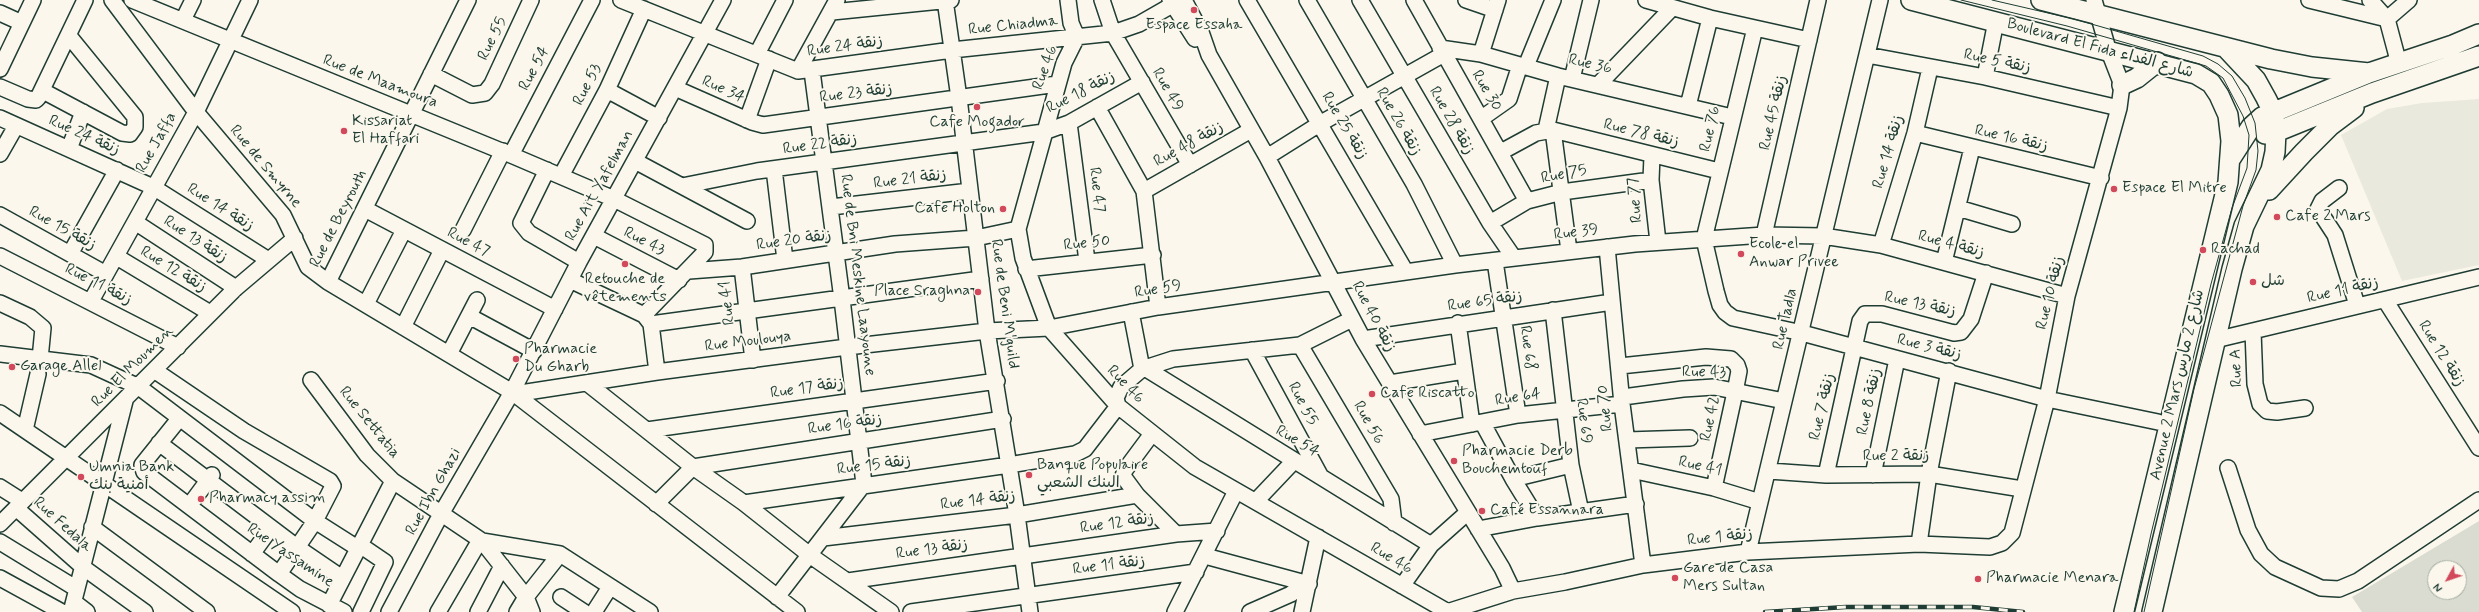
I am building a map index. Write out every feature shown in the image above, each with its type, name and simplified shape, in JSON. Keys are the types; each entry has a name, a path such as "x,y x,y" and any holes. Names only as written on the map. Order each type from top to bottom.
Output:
{"main road":[{"name":"Boulevard El Fida شارع الفداء","path":"1911,0 2108,49 2196,74 2210,83 2219,96 2230,124 2231,158"},
{"name":"Boulevard El Fida شارع الفداء","path":"2044,0 2096,8 2226,48 2312,67 2369,73"},
{"path":"2231,158 2248,131 2262,117 2369,73 2399,64 2479,34"},
{"path":"2226,48 2256,80 2273,112 2276,132 2275,152 2271,170 2251,212"},
{"path":"2230,124 2248,131 2267,134 2276,132 2372,93 2478,57"},
{"path":"2122,85 2137,78 2157,62"},
{"path":"2251,212 2283,173 2330,126 2372,93"},
{"name":"Avenue 2 Mars شارع 2 مارس","path":"2124,612 2228,182 2231,158"},
{"name":"Avenue 2 Mars شارع 2 مارس","path":"2152,612 2232,269 2244,226 2251,212"}],"street":[{"path":"0,67 33,0"},
{"path":"39,96 85,0"},
{"name":"Rue de Smyrne","path":"112,0 196,112 283,216 307,265 328,282 513,393 797,612"},
{"path":"183,20 193,0"},
{"name":"Rue Jaffa","path":"91,301 117,257 196,112 250,0"},
{"name":"Rue de Beyrouth","path":"328,282 468,0"},
{"name":"Rue 55","path":"431,74 472,95 485,93 492,84 532,0"},
{"name":"Rue 54","path":"463,230 592,0"},
{"path":"621,0 763,57 805,71"},
{"name":"Rue Aït Yafelman","path":"513,393 579,262 723,0"},
{"path":"752,122 763,57 785,0"},
{"path":"834,6 947,0"},
{"name":"Rue de Beni M'guild","path":"947,0 987,331 1003,419 1030,612"},
{"path":"1068,0 1071,23 1078,37"},
{"name":"Rue 49","path":"1102,0 1113,34 1190,165"},
{"name":"Rue 25 زنقة","path":"1247,0 1321,123 1406,272"},
{"name":"Rue 26 زنقة","path":"1307,0 1414,184 1455,265"},
{"name":"Rue 28 زنقة","path":"1360,0 1490,223 1514,258"},
{"name":"Rue 30","path":"1414,0 1442,51 1482,118 1527,201"},
{"path":"1466,0 1497,5 1481,54"},
{"path":"1482,118 1509,99 1553,0"},
{"path":"1569,251 1562,192 1550,130 1565,77 1591,0"},
{"path":"1646,0 1710,18 1809,40"},
{"name":"Rue 45 زنقة","path":"1764,234 1818,0"},
{"name":"Rue Tadla","path":"1748,552 1802,333 1823,236 1880,0"},
{"path":"2309,0 2387,19"},
{"path":"2370,0 2387,19 2399,64"},
{"path":"2387,19 2409,0"},
{"name":"Rue de Maamoura","path":"137,1 230,41 412,113 554,173 614,199 705,245 705,252 684,275"},
{"name":"Rue Chiadma","path":"952,50 1113,34 1139,24 1177,1"},
{"name":"Rue 40 زنقة","path":"1177,1 1201,32 1209,56 1267,157 1363,339 1502,568 1512,591"},
{"name":"Rue 24 زنقة","path":"805,71 834,6"},
{"path":"1598,85 1672,8"},
{"name":"Rue 10 زنقة","path":"2002,544 2012,533 2022,489 2047,399 2068,296 2119,108 2122,85 2108,49 2096,8"},
{"name":"Rue 53","path":"579,262 523,227 521,218 554,173 606,90 644,9"},
{"path":"0,13 22,23"},
{"path":"1688,106 1710,18"},
{"path":"1985,77 1996,21"},
{"name":"Rue 76","path":"1704,239 1732,117 1755,28"},
{"path":"0,87 39,96 83,112 126,134 132,132 136,123 131,112 69,36"},
{"name":"Rue 46","path":"1078,37 1064,63 1057,84 1018,229 1026,269 1048,328 1118,406 1151,435 1195,467 1447,612"},
{"name":"Rue 24 زنقة","path":"805,71 952,50"},
{"path":"1267,157 1321,123 1405,77 1442,51"},
{"name":"Rue 36","path":"1442,51 1481,54 1565,77 1732,117"},
{"name":"Rue 5 زنقة","path":"1867,55 1930,68 1985,77 2119,108"},
{"name":"Rue 14 زنقة","path":"1881,245 1914,133 1930,68"},
{"name":"Rue de Bni Meskine Laayoune","path":"805,71 818,116 855,400 864,484"},
{"name":"Rue 18 زنقة","path":"964,143 1044,132 1069,123 1142,82"},
{"name":"Rue 23 زنقة","path":"752,122 818,116 1005,93 1057,84"},
{"name":"Rue 34","path":"675,88 752,122"},
{"path":"606,90 659,118"},
{"name":"Rue 48 زنقة","path":"1097,107 1144,191 1153,255 1158,307"},
{"path":"68,149 83,112"},
{"name":"Rue 24 زنقة","path":"0,118 154,188"},
{"name":"Rue 47","path":"1069,123 1087,261"},
{"path":"0,154 16,126"},
{"name":"Rue 48 زنقة","path":"1144,191 1251,130"},
{"path":"1501,152 1536,132 1550,130"},
{"name":"Rue 78 زنقة","path":"1550,130 1652,156 1720,171"},
{"name":"Rue 16 زنقة","path":"1914,133 2100,178"},
{"name":"Rue 22 زنقة","path":"682,186 736,174 964,143"},
{"path":"1944,262 1972,148"},
{"name":"Rue 77","path":"1652,156 1651,180 1658,242"},
{"path":"635,161 747,221"},
{"path":"774,169 785,260"},
{"path":"70,254 117,170"},
{"name":"Rue 75","path":"1490,223 1527,201 1562,192 1651,180"},
{"name":"Rue 14 زنقة","path":"154,188 267,259"},
{"path":"2339,188 2320,204 2318,210 2335,234 2357,305"},
{"name":"Rue 21 زنقة","path":"830,207 970,191"},
{"path":"1958,208 2012,224"},
{"name":"Rue 47","path":"364,209 555,308"},
{"name":"Rue 15 زنقة","path":"0,215 106,274"},
{"name":"Rue 13 زنقة","path":"135,222 236,288"},
{"name":"Rue 20 زنقة","path":"684,275 895,244 976,238 1018,229"},
{"path":"366,304 404,230"},
{"name":"Rue 39","path":"1334,282 1455,265 1658,242 1764,234 1823,236"},
{"name":"Rue 43","path":"594,236 684,275"},
{"name":"Rue 4 زنقة","path":"1823,236 1881,245 2068,296"},
{"name":"Rue El Moumen","path":"0,524 139,387 210,313 267,259 295,238"},
{"name":"Rue 3 زنقة","path":"1704,239 1720,305 1725,312 1733,318 1802,333 1897,359 1950,371 2047,399 2158,422"},
{"name":"Rue 70","path":"1607,247 1627,440 1643,565"},
{"path":"403,327 442,250"},
{"name":"Rue 50","path":"1026,269 1087,261 1153,255"},
{"name":"Rue 11 زنقة","path":"0,256 91,301 178,347"},
{"name":"Rue 12 زنقة","path":"117,257 210,313"},
{"name":"Rue 68","path":"1495,261 1505,317 1518,415"},
{"name":"Rue 41","path":"742,267 753,360"},
{"name":"Rue 13 زنقة","path":"1856,348 1860,321 1865,314 1872,313 1954,333 1961,332 1971,319 1986,273"},
{"path":"657,372 648,320 684,275"},
{"name":"Rue 11 زنقة","path":"2215,340 2479,277"},
{"path":"570,280 648,320 842,299 981,280"},
{"name":"Rue 59","path":"987,331 1048,328 1158,307 1334,282"},
{"path":"449,354 477,300"},
{"name":"Rue 12 زنقة","path":"2385,300 2479,448"},
{"name":"Rue 65 زنقة","path":"1363,339 1458,323 1612,302"},
{"path":"0,303 30,317 43,328 40,359"},
{"name":"Rue 69","path":"1553,310 1563,410 1571,465 1581,512"},
{"path":"1131,312 1144,369"},
{"path":"469,316 534,351"},
{"path":"1118,406 1116,398 1121,387 1144,369 1173,359 1300,345 1352,319"},
{"path":"1458,323 1464,372 1477,423 1537,518"},
{"name":"Rue A","path":"2253,330 2255,384 2260,404 2267,411 2277,412 2305,408"},
{"name":"Rue Moulouya","path":"513,393 847,347 987,331"},
{"name":"Rue 56","path":"1300,345 1391,499 1394,523"},
{"name":"Rue 7 زنقة","path":"1826,475 1856,348"},
{"name":"Rue 55","path":"1252,350 1320,476"},
{"path":"0,354 92,365 139,387 179,419 315,521 385,562 361,612"},
{"name":"Rue 42","path":"1620,366 1706,357 1731,359 1737,365 1739,371 1714,488"},
{"name":"Rue 8 زنقة","path":"1873,475 1897,359"},
{"name":"Rue 54","path":"1144,369 1293,462 1320,476 1431,545"},
{"path":"154,370 244,431 332,483 333,489 315,521 279,574"},
{"path":"1919,544 1929,474 1950,371"},
{"path":"1390,383 1464,372"},
{"path":"25,430 38,374"},
{"name":"Rue Settatia","path":"311,380 367,455 393,480 481,540"},
{"name":"Rue 17 زنقة","path":"647,430 997,381"},
{"path":"587,383 693,467 744,503 810,556 891,612"},
{"name":"Rue 43","path":"1623,400 1714,387 1784,401"},
{"name":"Rue Ibn Ghazi","path":"389,612 441,514 513,393"},
{"path":"74,601 84,568 92,527 125,400"},
{"name":"Rue 64","path":"1420,434 1518,415 1563,410 1623,400"},
{"name":"Rue 14 زنقة","path":"1009,466 1075,454 1085,449 1118,406"},
{"path":"0,413 104,483 270,606 292,612"},
{"path":"179,419 159,443 210,478 271,528 342,578"},
{"name":"Rue 16 زنقة","path":"693,467 1003,419"},
{"path":"1151,435 1124,470 1123,476 1136,495 1176,534"},
{"name":"Rue 42","path":"1627,440 1690,438"},
{"name":"Rue Yassamine","path":"159,443 142,468 189,506 279,574 329,605 344,612"},
{"path":"1256,501 1293,462"},
{"path":"1513,479 1571,465"},
{"name":"Rue 15 زنقة","path":"744,503 864,484 1009,466"},
{"path":"656,504 693,467"},
{"path":"2228,468 2248,530 2261,554 2275,566 2321,588 2339,589 2358,581 2479,500"},
{"name":"Rue 41","path":"1631,470 1714,488 1760,502"},
{"name":"Rue 2 زنقة","path":"1769,471 1826,475 1929,474 2022,489"},
{"path":"189,506 210,478"},
{"path":"329,605 393,480"},
{"path":"777,598 864,484"},
{"name":"Rue Fedala","path":"0,487 84,568 145,612"},
{"path":"1174,612 1205,556 1236,491"},
{"name":"Rue 14 زنقة","path":"823,538 1017,514 1136,495"},
{"path":"1478,529 1537,518 1636,504"},
{"path":"1402,586 1431,545 1468,512"},
{"path":"92,527 207,612"},
{"path":"252,554 271,528"},
{"name":"Rue 12 زنقة","path":"1022,556 1176,534 1217,531"},
{"path":"1302,612 1318,537"},
{"path":"481,540 560,554 650,612"},
{"path":"481,540 526,597 532,612"},
{"path":"438,612 481,540"},
{"path":"0,542 88,612"},
{"name":"Rue 1 زنقة","path":"1447,612 1512,591 1643,565 1748,552 1919,544 1990,547 2002,544"},
{"path":"517,612 526,597 560,554"},
{"name":"Rue 13 زنقة","path":"848,581 1022,556"},
{"path":"1205,556 1307,583"},
{"path":"478,612 502,566"},
{"name":"Rue 11 زنقة","path":"1027,594 1196,572"},
{"path":"0,578 62,612"},
{"path":"1250,612 1291,594 1307,583"},
{"path":"594,612 610,586"},
{"path":"912,612 1027,594"},
{"path":"566,612 561,597 584,612"}],"shaded area":[{"path":"2479,99 2479,265 2402,281 2341,135 2387,109 2422,103"},
{"path":"2479,521 2479,612 2362,612 2352,597"}],"tram line":[{"path":"1961,0 2067,26 2206,66 2223,78 2243,116 2249,135 2247,168 2232,208 2211,284 2151,534 2134,612"},
{"path":"1992,0 2074,19 2203,56 2218,64 2232,76 2245,98 2255,123 2258,151 2256,170 2243,206 2194,389 2144,612"}],"railway":[{"path":"1765,612 1846,607 1973,607 2023,612"}],"place":[{"name":"Espace Essaha","path":"1194,10"},
{"name":"Cafe Mogador","path":"977,107"},
{"name":"Kissariat El Haffari","path":"344,131"},
{"name":"Espace El Mitre","path":"2114,189"},
{"name":"Cafe Holton","path":"1003,209"},
{"name":"Cafe 2 Mars","path":"2277,217"},
{"name":"Rachad","path":"2203,250"},
{"name":"Ecole el Anwar Privee","path":"1741,254"},
{"name":"Retouche de vêtements","path":"625,264"},
{"name":"شل","path":"2253,282"},
{"name":"Place Sraghna","path":"978,292"},
{"name":"Pharmacie Du Gharb","path":"516,359"},
{"name":"Garage Allel","path":"12,367"},
{"name":"Cafe Riscatto","path":"1372,394"},
{"name":"Pharmacie Derb Bouchemtouf","path":"1454,461"},
{"name":"Banque Populaire البنك الشعبي","path":"1029,475"},
{"name":"Umnia Bank أمنية بنك","path":"81,477"},
{"name":"Pharmacy assim","path":"201,499"},
{"name":"Café Essannara","path":"1482,511"},
{"name":"Gare de Casa Mers Sultan","path":"1675,578"},
{"name":"Pharmacie Menara","path":"1978,579"}]}
